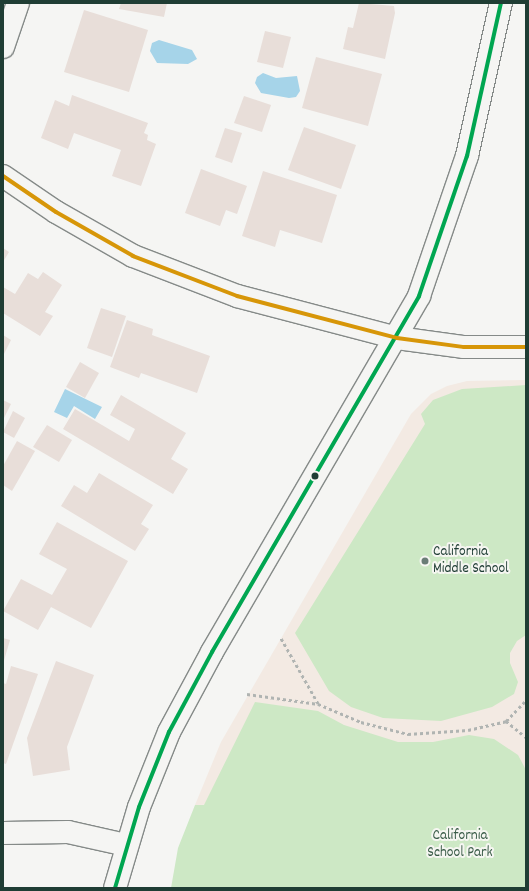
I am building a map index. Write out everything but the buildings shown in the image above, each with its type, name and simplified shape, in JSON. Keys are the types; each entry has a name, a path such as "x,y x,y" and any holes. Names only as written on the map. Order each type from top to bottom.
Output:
{"main road":[{"path":"3,47 18,3"},
{"path":"115,888 126,845 169,732 212,652 397,338 420,296 467,156 501,3"},
{"path":"3,176 56,212 133,256 237,296 397,338 464,348 526,347"},
{"path":"3,833 68,832 126,845"}],"path":[{"path":"280,636 318,704"},
{"path":"247,694 318,704 361,722 408,734 468,730 506,721 526,700"},
{"path":"506,721 526,737"}],"shaded area":[{"name":"California Middle School","path":"526,380 526,800 195,805 221,742 411,414 431,394 447,386 467,381"}],"green space":[{"path":"526,385 526,635 517,641 510,653 510,663 518,682 514,694 492,707 441,721 383,718 351,707 329,691 295,633 425,424 421,414 433,400 462,389"},
{"name":"California School Park","path":"255,702 318,711 344,725 398,742 433,742 469,735 494,739 518,755 526,770 526,888 171,888 178,848 195,805 204,805"}],"water":[{"path":"159,40 192,50 197,59 188,64 157,63 150,51 152,43"},
{"path":"263,73 276,78 297,76 300,91 296,97 289,98 261,93 255,83 257,77"},
{"path":"65,389 102,407 95,419 74,406 67,418 54,412"}],"transit line":[{"path":"115,888 139,807 169,732 212,652 419,296 467,156 501,3"},
{"path":"3,176 56,212 133,256 237,296 397,338 464,347 526,347"}],"place":[{"name":"California Middle School","path":"425,561"}]}
